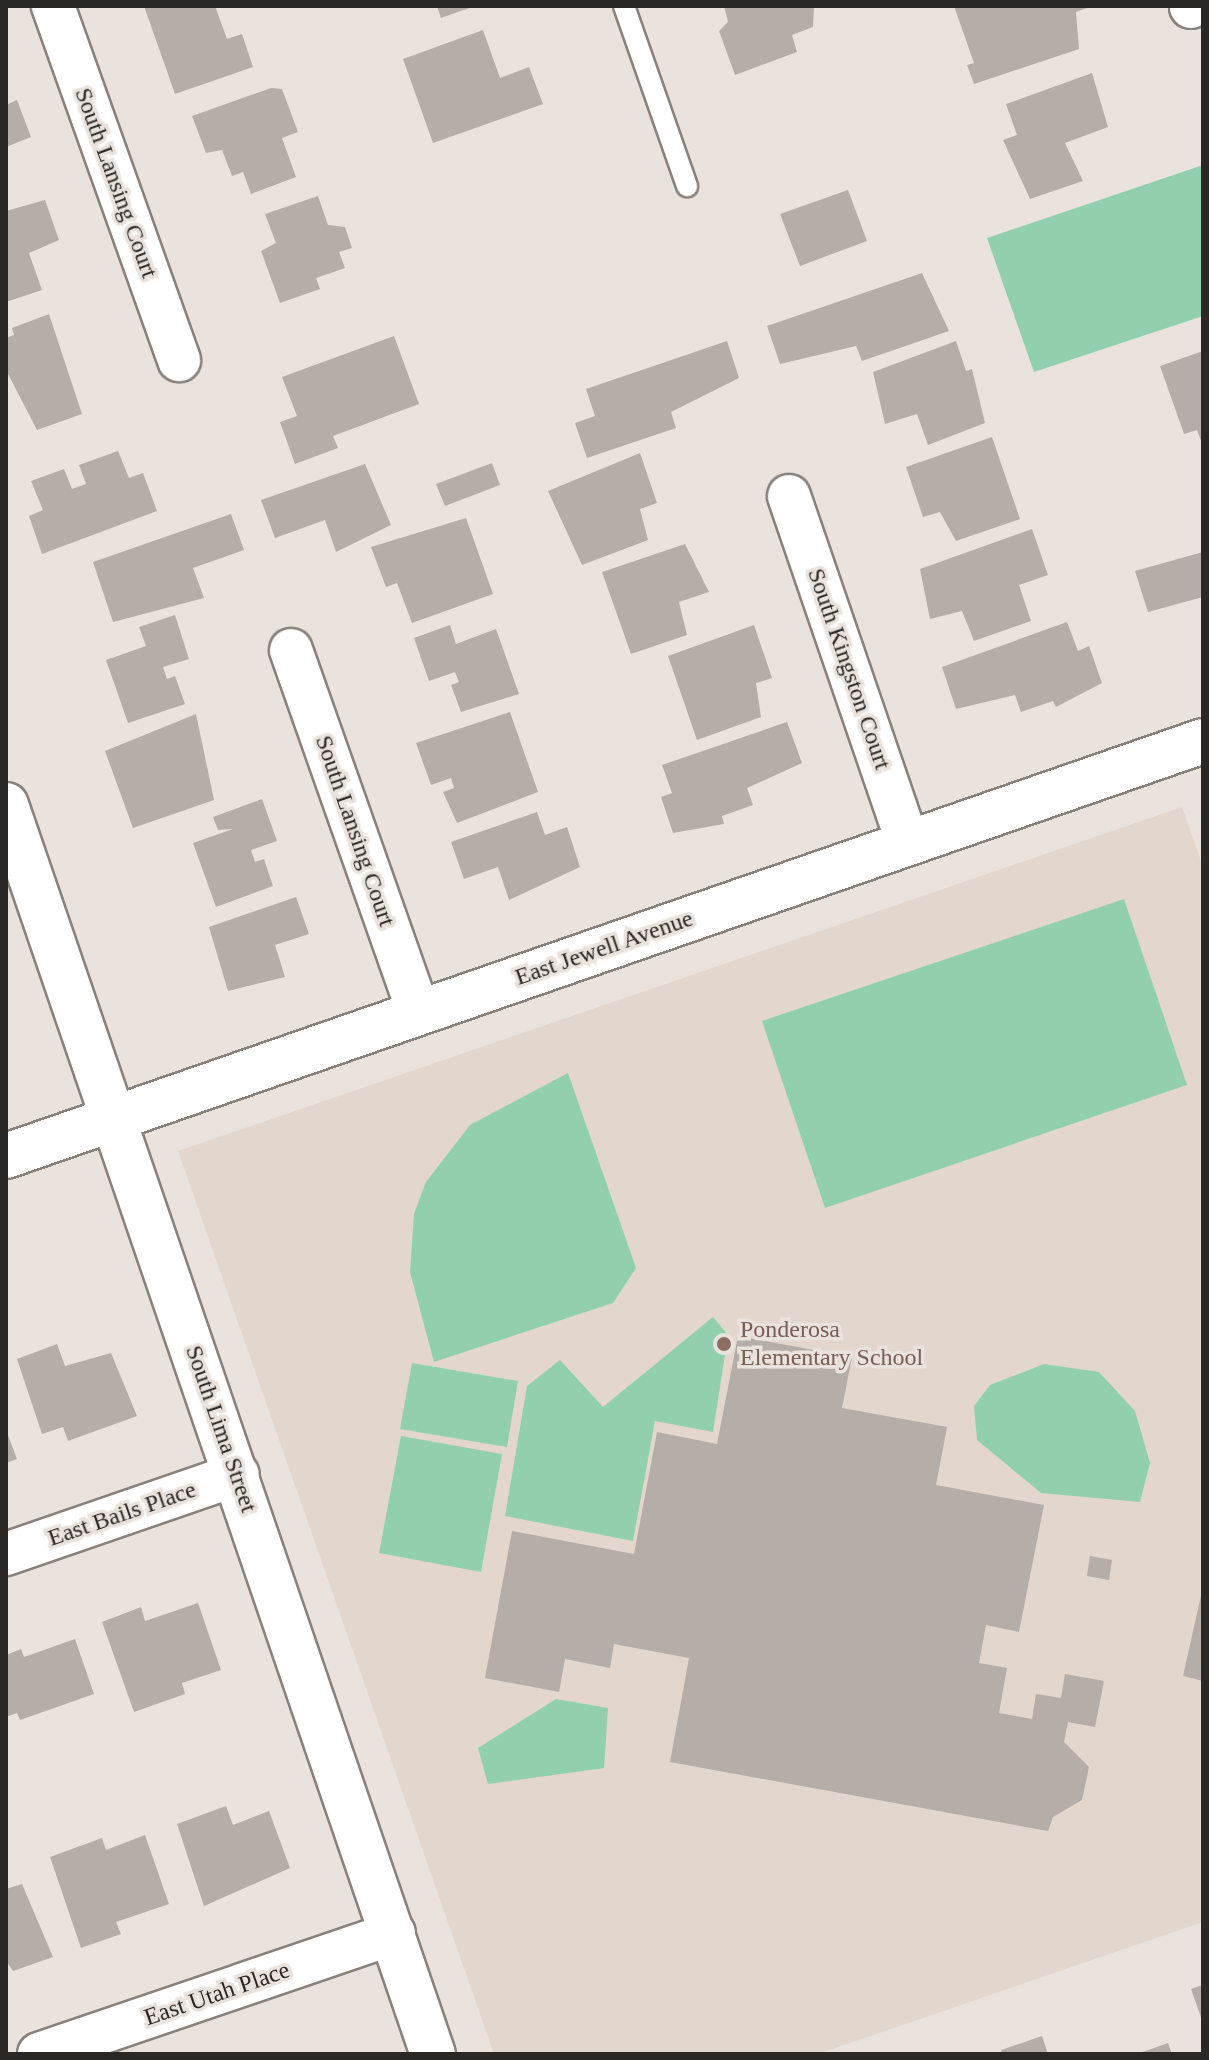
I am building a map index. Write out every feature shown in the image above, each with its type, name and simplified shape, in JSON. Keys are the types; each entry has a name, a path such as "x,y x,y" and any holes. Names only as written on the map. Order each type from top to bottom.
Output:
{"street":[{"name":"South Lansing Court","path":"53,6 179,360"},
{"name":"South Kingston Court","path":"789,496 908,843"},
{"name":"South Lansing Court","path":"291,650 419,1013"},
{"name":"East Jewell Avenue","path":"6,1156 1203,741"},
{"name":"South Lima Street","path":"6,805 238,1474 433,2054"},
{"name":"East Bails Place","path":"6,1554 238,1474"},
{"name":"East Utah Place","path":"39,2054 394,1933"}],"lane":[{"path":"624,6 687,186"}],"shaded area":[{"name":"Ponderosa Elementary School","path":"1182,807 1203,867 1203,1922 818,2054 494,2054 178,1151"}],"green space":[{"path":"1203,165 1203,316 1034,372 987,238"},
{"path":"1124,899 1187,1085 825,1208 762,1021"},
{"path":"568,1073 636,1268 613,1303 434,1362 410,1272 414,1214 426,1182 470,1125"},
{"path":"713,1317 728,1335 713,1432 655,1421 633,1541 505,1516 527,1386 560,1360 603,1407"},
{"path":"412,1363 518,1381 507,1447 400,1429"},
{"path":"1044,1364 1099,1372 1135,1411 1150,1463 1140,1502 1041,1493 977,1440 974,1406 990,1385"},
{"path":"401,1436 502,1454 481,1572 379,1553"},
{"path":"556,1699 608,1708 604,1768 488,1784 478,1748"}],"building":[{"path":"144,6 215,6 227,39 242,34 253,67 175,94"},
{"path":"437,6 475,6 441,18"},
{"path":"724,6 814,6 813,27 792,35 797,52 735,75 719,31 728,22"},
{"path":"954,6 1087,8 1076,12 1079,49 974,84 967,65 974,63"},
{"path":"483,30 500,78 529,67 543,104 433,143 403,59"},
{"path":"1092,73 1108,127 1065,143 1083,181 1030,199 1003,140 1017,135 1006,104"},
{"path":"271,88 282,89 298,132 282,138 296,177 251,194 243,172 232,176 222,150 206,153 192,116"},
{"path":"17,100 31,137 6,147 6,105"},
{"path":"848,190 867,241 800,266 780,214"},
{"path":"318,196 328,225 345,227 352,248 339,252 345,268 316,278 320,289 280,303 261,251 276,243 265,214"},
{"path":"45,200 59,240 29,253 42,290 6,302 6,211"},
{"path":"922,273 949,331 862,361 856,346 780,364 767,326"},
{"path":"49,314 82,414 37,430 6,370 6,338 14,335 12,328"},
{"path":"394,336 419,404 333,436 338,448 295,464 280,422 297,416 282,377"},
{"path":"727,341 739,378 671,412 676,428 587,458 575,423 595,416 586,389"},
{"path":"956,341 966,371 972,369 985,423 928,445 917,414 885,424 873,372"},
{"path":"1203,351 1203,446 1197,430 1184,434 1160,366"},
{"path":"992,437 1020,519 956,541 940,512 923,517 906,467"},
{"path":"118,451 129,478 143,473 157,511 42,554 29,516 43,510 31,481 64,469 72,489 86,484 79,465"},
{"path":"640,453 657,503 640,509 648,540 582,565 548,491"},
{"path":"492,463 500,485 445,506 436,484"},
{"path":"365,464 391,525 336,552 325,520 275,538 261,500"},
{"path":"231,514 244,550 193,568 204,598 113,622 93,562"},
{"path":"466,518 493,594 412,623 397,583 386,587 371,547"},
{"path":"1032,529 1048,575 1019,585 1031,621 974,641 962,611 930,619 920,569"},
{"path":"685,544 709,592 679,602 687,635 631,654 602,572"},
{"path":"1203,552 1203,597 1148,612 1135,571"},
{"path":"175,615 189,659 163,667 167,679 175,676 185,704 128,723 106,660 146,646 139,627"},
{"path":"1067,622 1078,651 1089,646 1102,683 1056,707 1053,701 1021,712 1015,695 956,709 942,667"},
{"path":"450,625 456,644 496,629 519,694 461,712 451,685 459,682 455,672 429,681 414,638"},
{"path":"754,625 772,678 756,683 761,717 697,740 668,656"},
{"path":"510,712 538,792 457,823 443,792 454,788 451,778 431,785 416,743"},
{"path":"196,714 214,800 133,828 105,751"},
{"path":"787,722 802,763 747,788 753,805 722,816 724,824 673,833 661,797 672,793 662,765"},
{"path":"262,799 277,841 251,850 255,862 264,859 273,886 216,907 193,843 233,829 218,830 213,817"},
{"path":"537,812 545,835 567,827 580,867 509,900 498,867 464,879 451,842"},
{"path":"296,897 309,934 275,945 285,977 228,991 209,927"},
{"path":"738,1336 852,1357 842,1408 947,1427 936,1485 1044,1505 1019,1632 986,1625 979,1663 1007,1668 999,1713 1032,1719 1036,1694 1061,1698 1065,1674 1104,1681 1095,1727 1068,1722 1064,1742 1089,1767 1082,1800 1053,1817 1048,1831 670,1762 689,1658 614,1644 610,1668 565,1659 559,1692 485,1678 512,1531 634,1554 657,1432 717,1444"},
{"path":"57,1344 65,1366 111,1353 137,1416 68,1441 63,1427 42,1434 17,1359"},
{"path":"6,1430 17,1459 6,1463"},
{"path":"1090,1556 1112,1560 1109,1580 1087,1576"},
{"path":"1203,1592 1203,1681 1183,1676"},
{"path":"198,1603 221,1670 182,1683 185,1694 134,1712 102,1622 141,1607 145,1621"},
{"path":"75,1639 94,1694 20,1720 17,1713 6,1717 6,1655 21,1649 24,1657"},
{"path":"226,1806 233,1825 269,1811 290,1868 204,1906 177,1824"},
{"path":"145,1835 169,1904 116,1922 121,1934 81,1948 50,1857 102,1838 106,1850"},
{"path":"22,1884 53,1957 13,1971 6,1961 6,1889"},
{"path":"1203,1985 1203,2023 1191,1989"},
{"path":"1042,2036 1048,2054 1002,2054 1001,2050"},
{"path":"1168,2043 1172,2054 1137,2054"}],"place":[{"name":"Ponderosa Elementary School","path":"724,1344"}]}
